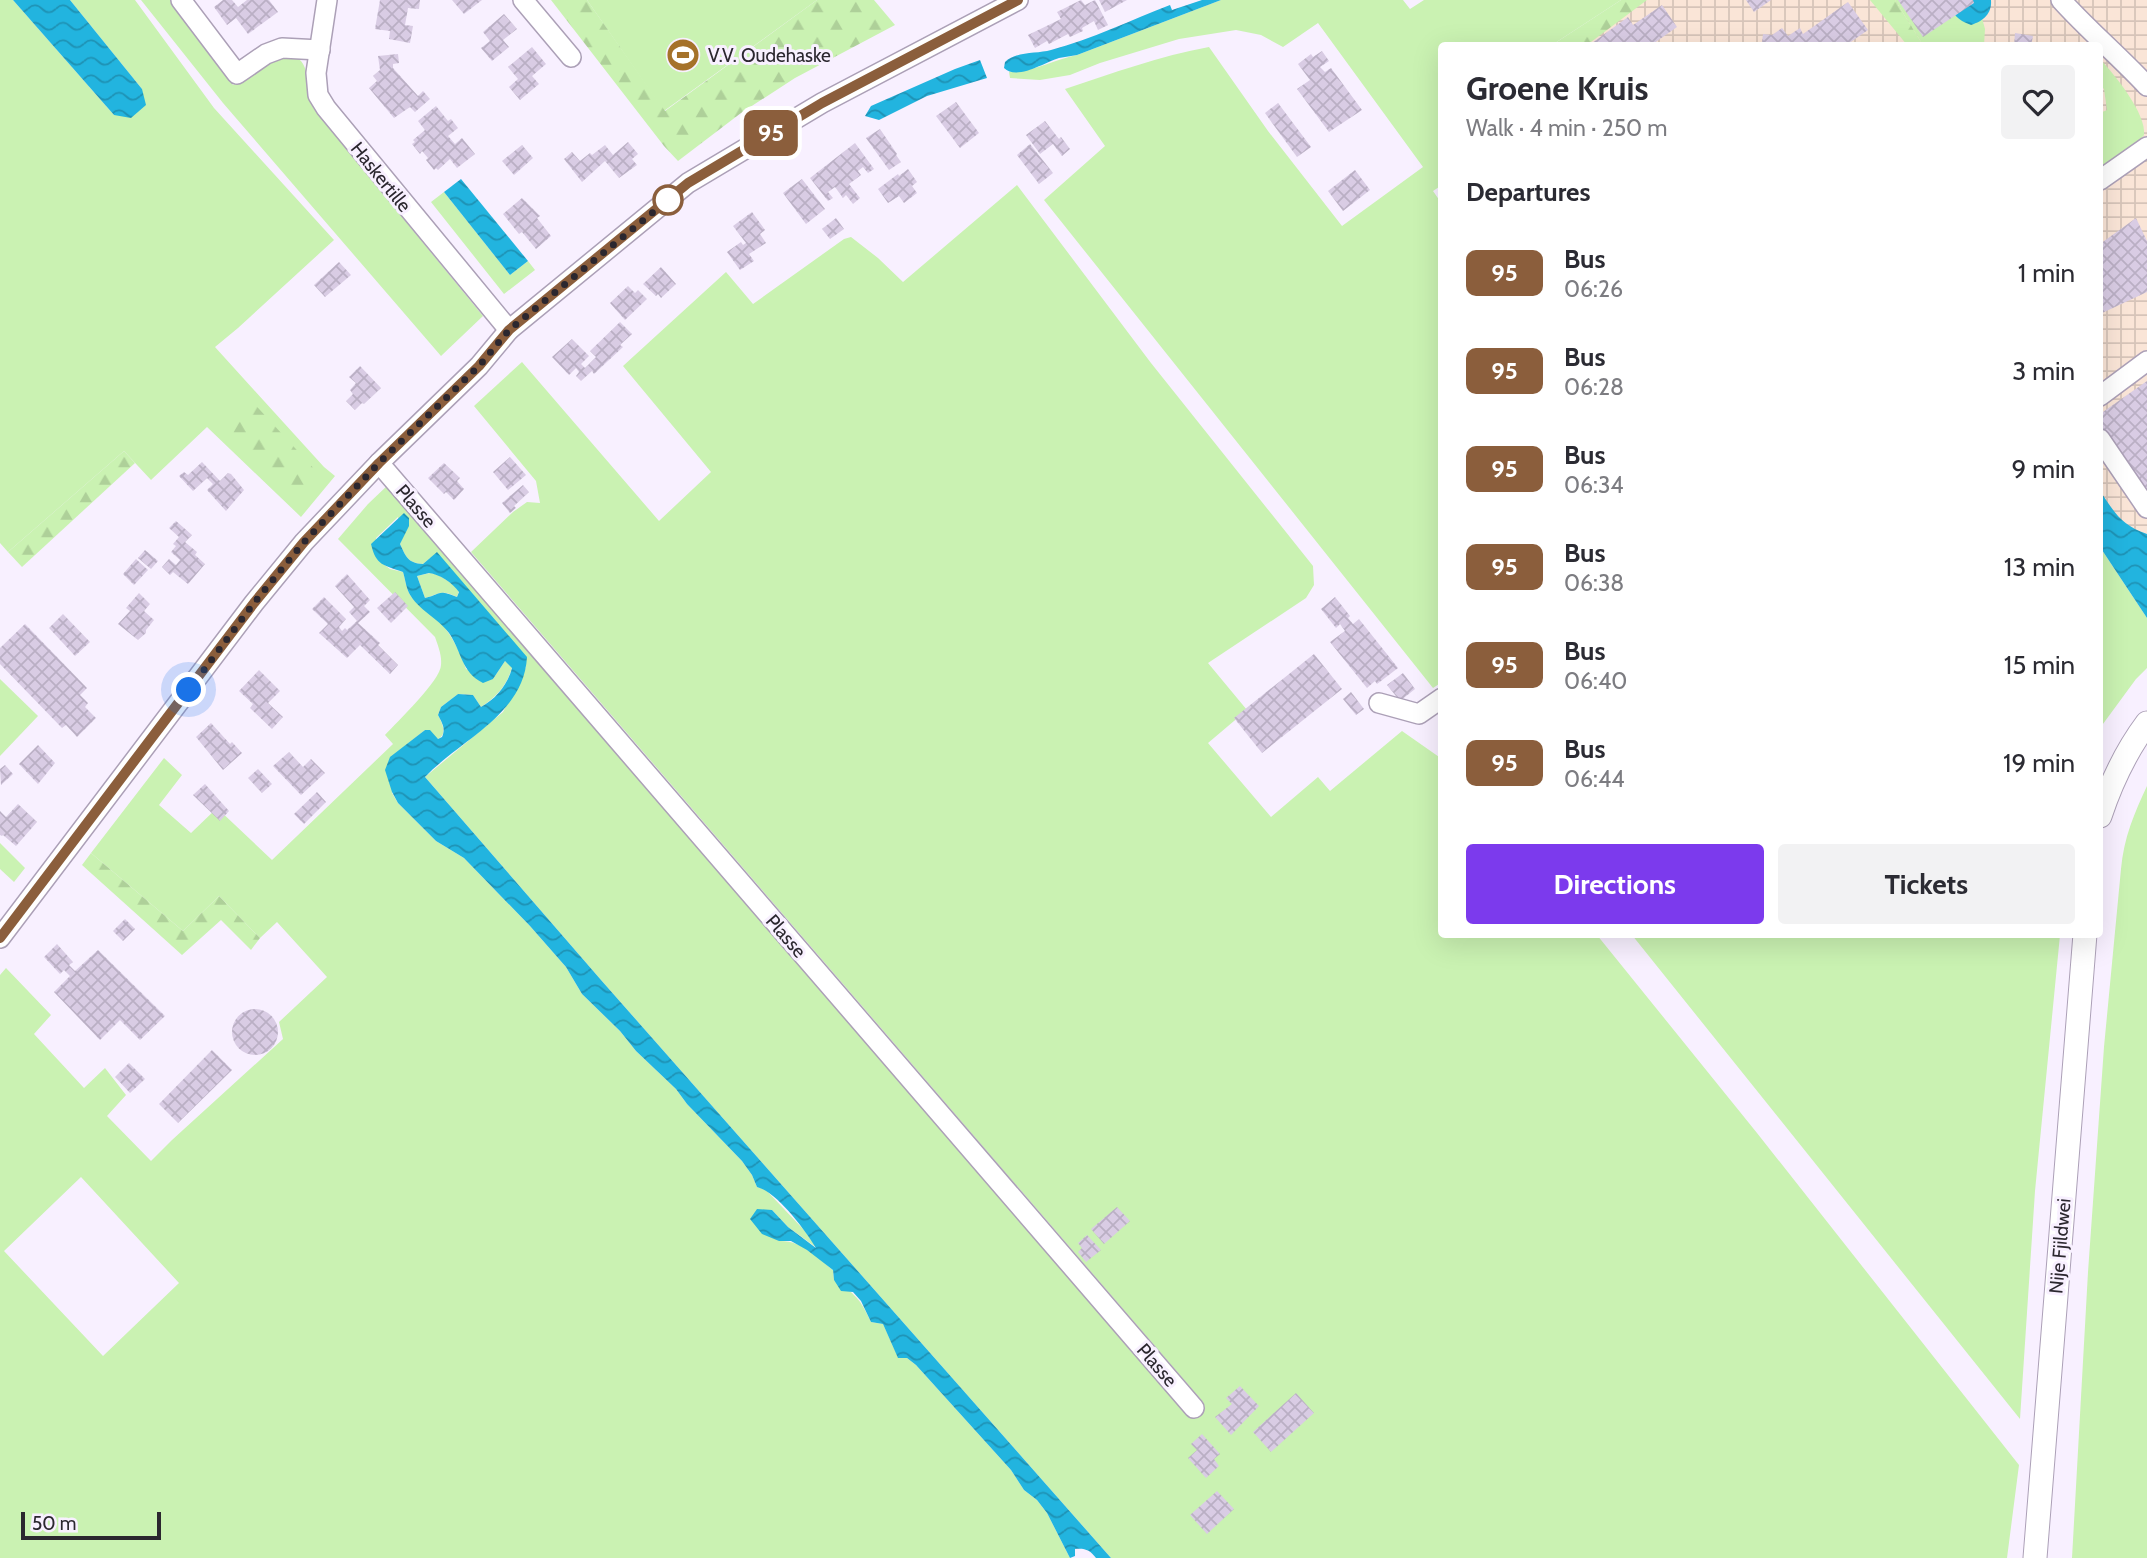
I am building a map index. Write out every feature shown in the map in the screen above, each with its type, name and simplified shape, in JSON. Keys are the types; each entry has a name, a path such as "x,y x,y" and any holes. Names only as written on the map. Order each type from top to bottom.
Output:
{"main road":[{"path":"2103,807 2124,759 2147,723"},
{"name":"Nije Fjildwei","path":"2035,1558 2085,938"}],"street":[{"path":"181,0 237,74 266,54 282,48 320,50"},
{"name":"Haskertille","path":"327,0 320,50 318,95 509,330"},
{"path":"523,0 571,57"},
{"path":"0,938 254,603 304,542 379,463 479,366 509,330 688,183 995,5 1018,0"},
{"path":"2061,0 2147,86"},
{"path":"2103,178 2147,148"},
{"path":"2103,394 2147,362"},
{"path":"2103,443 2147,508"},
{"name":"Plasse","path":"379,463 1194,1408"},
{"path":"1379,703 1419,714 1438,701"}],"shaded area":[{"path":"1625,0 2147,0 2147,545 2103,522 2103,42 1564,42"}],"green space":[{"path":"0,0 13,0 114,115 142,89 70,0 135,0 214,108 334,240 215,347 335,476 301,517 207,427 151,480 124,451 8,552 0,543"},
{"path":"141,0 170,0 233,85 260,66 283,56 293,56 301,61 306,71 314,109 483,316 441,356 223,103"},
{"path":"551,0 587,0 665,111 817,0 874,0 895,25 795,78 741,113 678,161"},
{"name":"V.V. Oudehaske","path":"587,0 817,0 664,111"},
{"path":"1221,0 1403,0 1410,9 1424,0 1621,0 1557,42 1438,42 1438,188 1433,191 1438,198 1438,685 1433,688 1044,200 1105,146 1065,89 1155,60 1209,47 1268,131 1342,226 1423,167 1318,23 1283,47 1261,35 1236,30 1179,39 1070,75 1040,80 1010,78 1009,72 1026,70 1077,55"},
{"path":"1621,0 1647,0 1591,42 1557,42"},
{"path":"1870,0 1895,0 1921,42 1905,42"},
{"path":"1895,0 1949,0 1978,22 1982,18 1984,42 1921,42"},
{"path":"2103,63 2135,106 2144,126 2144,135 2103,166 2103,112 2107,110"},
{"path":"1017,185 1151,363 1313,566 1314,585 1306,598 1208,663 1247,710 1208,743 1271,817 1318,777 1330,791 1402,731 1438,756 1438,938 1599,938 2019,1465 2007,1558 1111,1558 425,777 503,712 526,667 430,558 423,564 408,558 400,544 403,536 398,517 376,538 378,560 390,569 403,572 411,597 445,628 466,669 493,679 505,661 512,667 504,685 481,707 473,695 458,694 441,707 438,715 443,728 441,737 438,739 425,730 391,757 392,793 398,803 436,841 464,858 530,926 566,967 582,994 676,1089 742,1161 757,1187 765,1189 804,1230 817,1248 788,1227 772,1210 779,1241 794,1243 814,1254 833,1270 834,1280 856,1297 871,1322 883,1324 898,1357 907,1358 916,1365 1011,1470 1024,1490 1037,1500 1047,1513 1070,1558 0,1558 0,975 6,968 51,1015 34,1034 84,1088 105,1068 126,1095 107,1116 151,1161 283,1039 279,1022 327,977 277,922 260,938 219,896 183,931 91,853 164,758 182,775 159,805 191,833 217,808 272,860 393,744 385,735 434,680 441,665 440,651 435,637 338,539 389,484 1190,1414 1203,1402 471,552 527,502 540,503 536,481 474,406 522,362 659,521 711,472 623,366 726,272 753,304 844,239 851,237 903,282","holes":["81,1177 179,1283 103,1356 4,1251"]},
{"path":"444,192 510,275 528,261 535,270 504,294 431,202"},
{"path":"249,398 317,472 297,495 223,425"},
{"path":"124,451 135,463 22,567 8,552"},
{"path":"2103,552 2147,618 2147,668 2103,724"},
{"path":"430,573 453,585 459,591 457,597 443,593 425,598 417,576"},
{"path":"0,679 38,716 0,756"},
{"path":"2147,786 2147,1558 2072,1558 2104,1047 2121,869 2130,826"},
{"path":"0,843 25,868 14,882 0,869"},
{"path":"91,853 183,931 219,896 260,938 251,950 221,920 182,955 82,865"},
{"path":"1634,938 2060,938 2035,1191 2020,1419"}],"water":[{"path":"13,0 70,0 142,89 146,105 131,118 114,115"},
{"path":"1202,0 1221,0 1077,55 1059,58 1023,72 1004,68 1005,62 1015,56 1066,46 1170,5 1172,10"},
{"path":"1949,0 1991,0 1991,5 1986,16 1971,25 1956,16"},
{"path":"980,60 987,78 927,96 879,120 865,116 871,106"},
{"path":"461,179 528,261 510,275 444,192"},
{"path":"2103,495 2125,522 2147,534 2147,618 2103,552"},
{"path":"404,513 409,518 409,526 400,544 408,558 423,564 437,552 527,657 523,677 515,695 503,711 425,777 1111,1558 1096,1558 1087,1550 1075,1549 1075,1556 1070,1558 1047,1513 1037,1500 1024,1490 1011,1470 916,1365 907,1358 898,1358 883,1324 871,1322 861,1301 853,1292 841,1291 834,1280 833,1270 791,1241 779,1241 762,1234 750,1219 757,1209 772,1210 788,1227 816,1248 782,1204 757,1187 742,1161 676,1089 582,994 566,967 530,926 464,858 436,841 398,803 385,770 390,757 425,730 430,730 438,739 442,737 444,728 438,715 441,707 458,694 473,695 481,707 501,690 512,668 505,661 493,679 483,683 470,673 449,633 413,599 403,572 378,561 371,544","holes":["433,574 453,585 459,592 457,597 440,593 425,598 417,576"]}],"building":[{"path":"223,0 232,0 238,7 247,0 269,0 278,12 248,34 236,18 227,25 214,7"},
{"path":"380,0 420,0 419,9 408,8 405,25 413,26 410,43 389,39 390,31 375,29"},
{"path":"452,0 482,0 464,14"},
{"path":"1081,0 1085,5 1095,0 1108,25 1098,30 1094,21 1082,28 1083,31 1070,37 1068,34 1035,48 1028,35 1061,19 1057,12"},
{"path":"1099,0 1127,0 1105,12"},
{"path":"1746,0 1771,0 1754,12"},
{"path":"1898,0 1973,0 1974,3 1923,37"},
{"path":"1848,2 1868,30 1851,42 1762,42 1763,34 1772,35 1782,28 1788,36 1800,28 1803,34"},
{"path":"1662,5 1677,27 1656,42 1594,42 1628,17 1633,25"},
{"path":"504,14 517,29 503,40 509,47 492,61 481,48 490,41 483,32"},
{"path":"2015,33 2033,36 2032,42 2014,42"},
{"path":"532,47 546,64 532,76 539,84 520,100 509,87 518,79 508,67"},
{"path":"1322,51 1329,61 1320,67 1325,72 1331,68 1362,110 1329,132 1297,89 1310,80 1298,64 1311,54 1313,57"},
{"path":"398,54 399,63 393,64 393,68 418,96 423,91 430,99 415,112 410,107 394,118 369,88 377,81 373,76 380,70 378,56"},
{"path":"956,102 979,133 960,148 936,116"},
{"path":"1278,103 1311,147 1297,157 1265,113"},
{"path":"436,106 448,121 451,119 458,128 448,136 455,144 462,138 475,154 457,168 450,159 438,170 434,170 426,160 428,158 422,151 420,154 412,144 425,130 418,121"},
{"path":"1045,121 1070,149 1062,156 1053,144 1040,154 1026,135"},
{"path":"880,129 901,162 889,170 866,138"},
{"path":"628,142 638,154 632,159 637,165 619,178 605,161 582,182 564,159 572,152 580,161 605,145 613,155"},
{"path":"855,143 874,169 868,173 863,167 858,171 861,175 849,184 860,198 853,204 846,195 843,198 835,187 828,192 833,198 828,201 810,178"},
{"path":"1030,144 1053,173 1039,184 1017,155"},
{"path":"522,145 533,158 514,175 502,161"},
{"path":"908,169 917,182 912,186 917,193 904,203 899,196 888,203 878,189"},
{"path":"1355,170 1370,190 1343,211 1328,191"},
{"path":"802,179 825,209 806,224 783,193"},
{"path":"522,198 540,216 537,218 551,236 536,249 503,214"},
{"path":"752,212 765,230 760,234 766,243 749,254 754,261 740,270 727,252 741,242 743,245 746,243 733,226"},
{"path":"836,218 844,229 830,239 822,229"},
{"path":"2136,218 2147,241 2147,292 2103,313 2103,249 2103,242"},
{"path":"339,262 351,275 325,297 314,285"},
{"path":"661,267 676,284 661,298 643,284"},
{"path":"628,286 635,293 638,290 647,299 625,320 610,303"},
{"path":"620,322 632,334 620,345 623,347 594,374 592,371 581,381 576,376 579,372 576,368 569,375 552,357 572,339 589,356 581,364 585,368 596,357 590,351"},
{"path":"360,366 381,388 355,410 346,401 353,394 350,390 356,383 349,377"},
{"path":"2147,381 2147,493 2103,430 2103,412"},
{"path":"510,457 526,475 508,490 493,472"},
{"path":"202,462 220,481 228,473 231,474 244,490 226,511 207,490 213,484 207,478 193,491 179,476 184,472 188,475"},
{"path":"444,463 460,478 457,481 464,489 454,500 428,478"},
{"path":"523,485 529,492 510,513 502,503"},
{"path":"176,521 192,535 185,542 197,552 195,555 205,564 188,584 173,572 170,575 162,567 169,559 176,565 180,560 171,552 179,537 169,528"},
{"path":"145,550 158,561 151,569 138,558"},
{"path":"136,559 148,570 134,585 123,574"},
{"path":"347,574 370,600 364,606 370,612 358,623 380,643 378,645 398,665 390,674 360,645 347,658 319,633 328,624 312,609 324,597 346,619 339,627 342,631 357,621 349,612 354,607 335,586"},
{"path":"395,592 408,606 391,623 377,608"},
{"path":"139,593 150,604 144,611 154,620 138,640 118,624 130,611 126,608"},
{"path":"1335,597 1353,624 1359,619 1398,668 1377,684 1375,681 1367,688 1330,642 1345,631 1340,624 1336,628 1321,609"},
{"path":"63,614 90,642 75,656 49,628"},
{"path":"25,624 87,688 80,695 88,703 85,707 96,718 77,737 66,725 62,728 0,664 0,648"},
{"path":"1314,654 1342,689 1262,753 1234,718"},
{"path":"259,670 280,691 268,703 283,717 272,729 250,708 253,704 239,691"},
{"path":"1403,673 1415,689 1400,701 1387,685"},
{"path":"1351,692 1364,709 1356,715 1343,699"},
{"path":"211,723 242,753 223,770 196,737"},
{"path":"38,745 55,763 38,784 19,764"},
{"path":"289,752 303,767 311,759 325,773 301,795 273,766"},
{"path":"5,765 13,774 1,785 0,769"},
{"path":"258,769 272,784 262,793 248,778"},
{"path":"205,784 229,811 220,821 193,795"},
{"path":"317,792 326,802 304,824 294,814"},
{"path":"18,804 37,822 16,846 0,835 0,811 6,817"},
{"path":"125,919 135,929 123,941 113,931"},
{"path":"57,944 73,962 69,965 75,971 98,950 165,1016 140,1040 120,1020 100,1040 54,992 70,976 64,970 60,974 44,957"},
{"path":"255,1009 271,1016 278,1032 271,1048 255,1055 239,1048 232,1032 239,1016"},
{"path":"212,1050 232,1070 178,1123 159,1104"},
{"path":"129,1063 145,1079 130,1093 115,1077"},
{"path":"1117,1207 1130,1221 1104,1244 1091,1229"},
{"path":"1087,1235 1101,1250 1086,1262 1078,1252 1082,1248 1078,1243"},
{"path":"1240,1386 1259,1406 1231,1435 1215,1417 1232,1404 1226,1398"},
{"path":"1296,1393 1314,1413 1271,1452 1253,1432"},
{"path":"1202,1434 1220,1454 1214,1459 1219,1466 1206,1478 1188,1458 1197,1450 1191,1444"},
{"path":"1217,1491 1234,1509 1207,1534 1190,1515"}],"bus line":[{"name":"95","path":"0,938 254,603 304,542 379,463 479,366 509,330 688,183 822,103 1018,0"}],"place":[{"name":"V.V. Oudehaske","path":"683,55"}],"route":[{"path":"189,690 304,542 379,463 479,366 509,330 668,200"}]}
